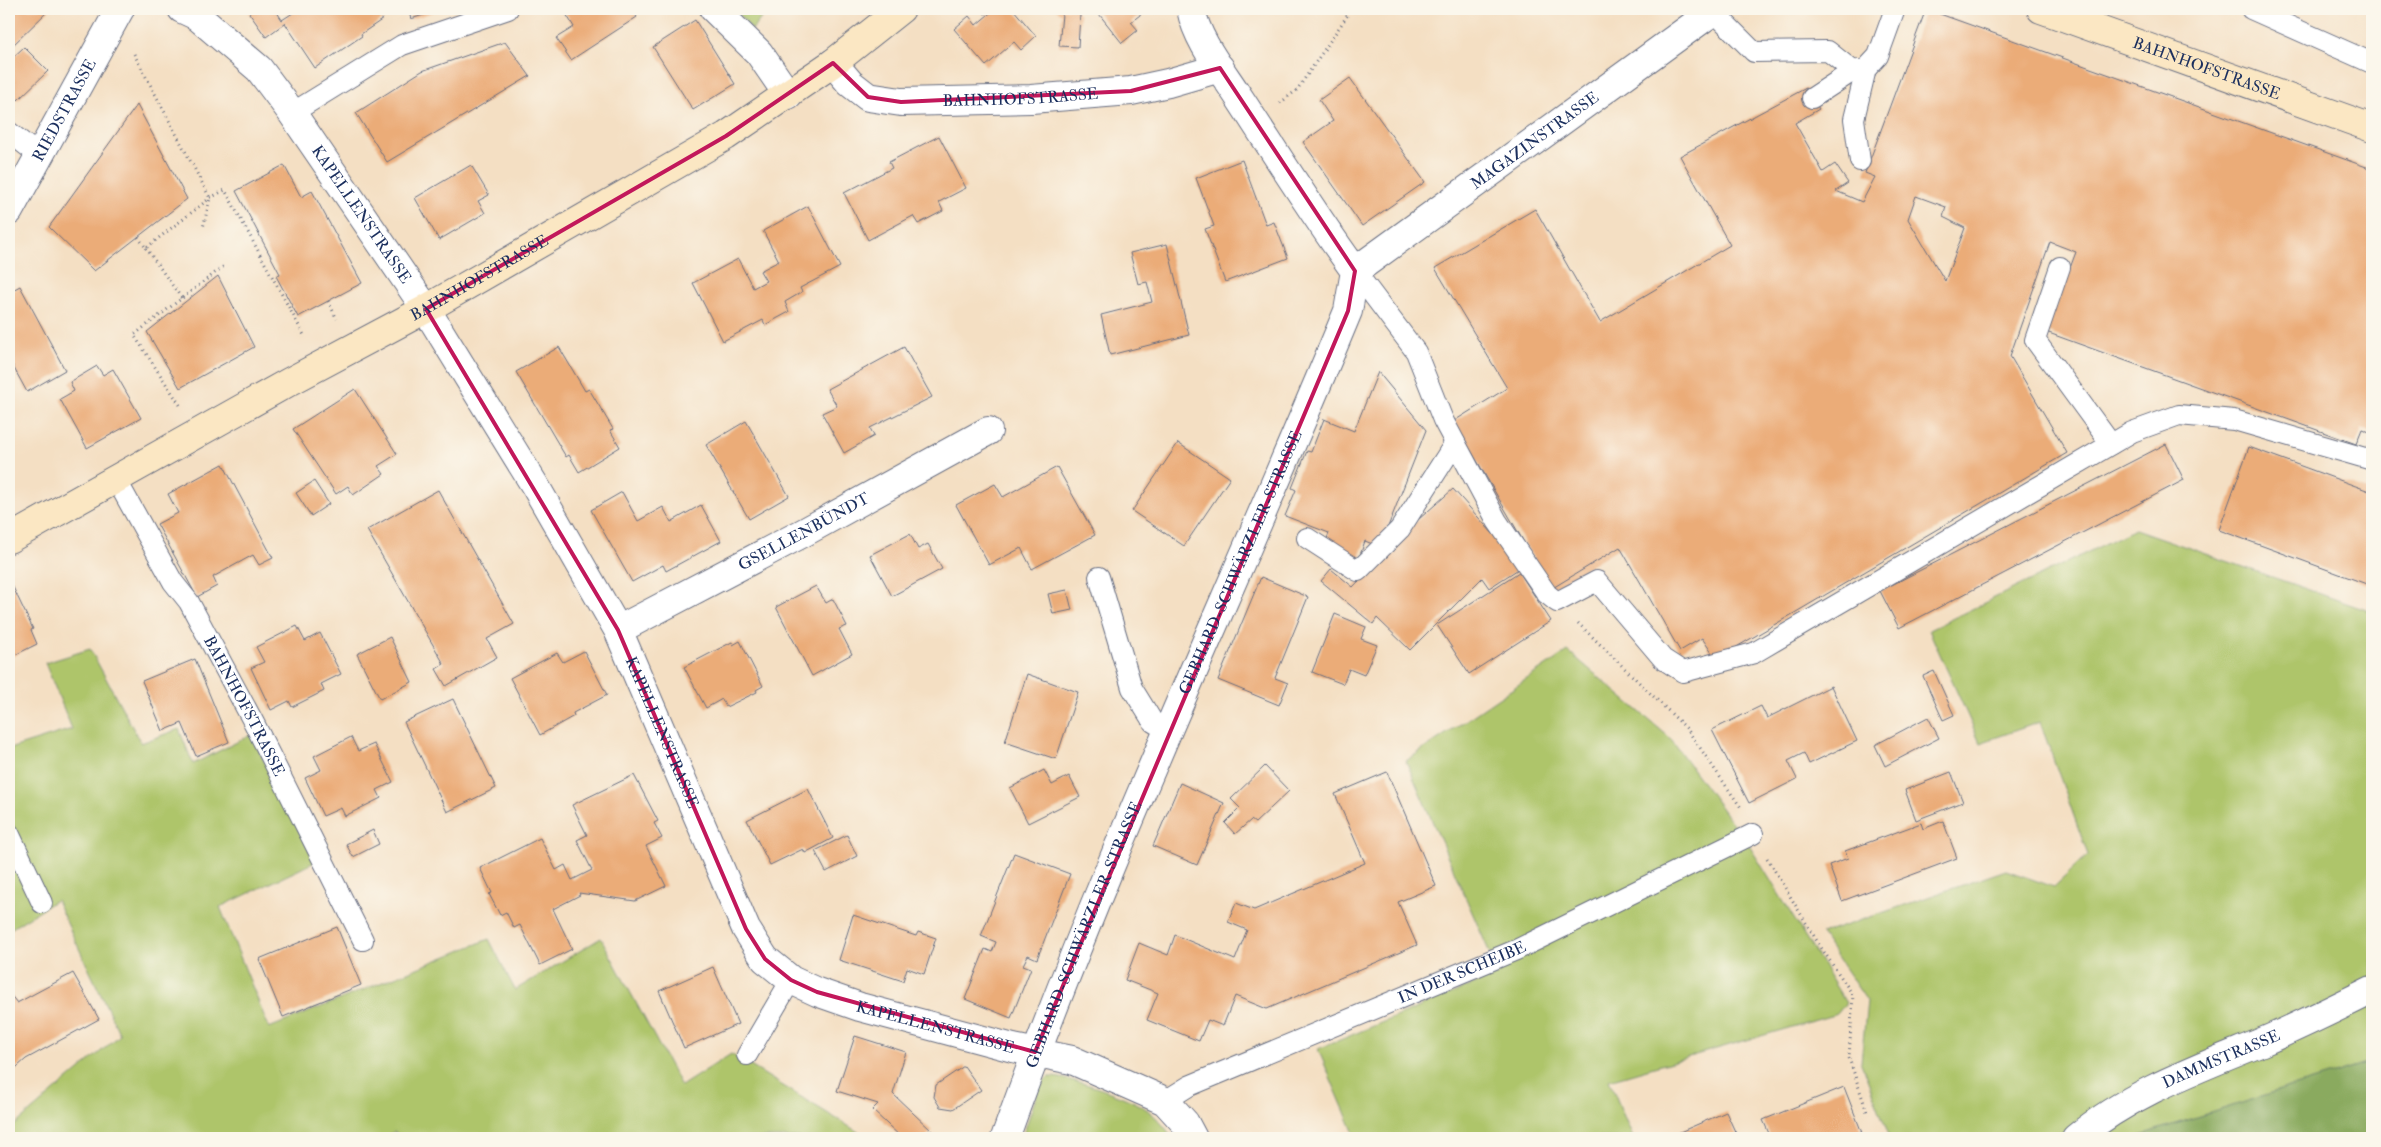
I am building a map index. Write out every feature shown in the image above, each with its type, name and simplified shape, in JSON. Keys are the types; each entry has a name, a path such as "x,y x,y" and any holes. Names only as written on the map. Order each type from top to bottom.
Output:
{"street":[{"name":"RIEDSTRASSE","path":"9,211 120,9"},
{"path":"714,9 759,53 788,95"},
{"name":"BAHNHOFSTRASSE","path":"9,539 426,309 726,136 834,63 901,9"},
{"path":"1192,9 1202,37 1220,68 1314,214 1355,271"},
{"name":"BAHNHOFSTRASSE","path":"2041,9 2372,128"},
{"name":"KAPELLENSTRASSE","path":"187,10 197,16 259,70 292,113 426,309 537,489 618,630 746,929 765,959 791,980 817,992 860,1007 1013,1048 1072,1060 1166,1101 1185,1123 1193,1138"},
{"name":"MAGAZINSTRASSE","path":"1355,271 1715,10"},
{"name":"BAHNHOFSTRASSE","path":"834,63 850,83 868,97 901,102 1031,99 1131,91 1168,83 1220,68"},
{"name":"GEBHARD-SCHWÄRZLER-STRASSE","path":"1005,1138 1035,1052 1168,731 1348,311 1355,271"},
{"name":"GSELLENBÜNDT","path":"618,630 803,533 988,430"},
{"name":"DAMMSTRASSE","path":"2076,1138 2099,1119 2157,1086 2284,1032 2372,990"}],"lane":[{"path":"292,113 402,45 508,9"},
{"path":"1812,98 1860,70 1878,56 1895,9"},
{"path":"2251,9 2372,63"},
{"path":"1715,10 1754,52 1828,51 1860,70"},
{"path":"1860,70 1854,119 1860,161"},
{"path":"9,132 40,156"},
{"path":"2060,267 2035,340 2111,444"},
{"path":"1355,271 1416,352 1442,420 1497,521 1547,594 1557,602 1597,581 1663,659 1683,672 1754,653 2132,432 2179,415 2234,420 2372,460"},
{"path":"1307,538 1358,571 1400,529 1455,443"},
{"name":"BAHNHOFSTRASSE","path":"116,479 172,582 189,602 254,723 363,940"},
{"path":"1099,577 1132,688 1153,722 1168,731"},
{"path":"9,833 42,903"},
{"name":"IN DER SCHEIBE","path":"1166,1101 1189,1086 1516,950 1753,834"},
{"path":"747,1055 791,980"}],"path":[{"path":"982,9 987,15"},
{"path":"1274,107 1297,90 1349,13"},
{"path":"133,52 210,198 203,228"},
{"path":"146,248 210,198 225,190 305,338"},
{"path":"138,237 182,299"},
{"path":"181,406 134,335 224,266"},
{"path":"1557,602 1686,729 1746,815 1753,834 1820,946 1853,995 1849,1058 1868,1115"}],"highlighted area":[{"path":"833,63 868,97 901,102 1131,91 1220,68 1355,271 1348,311 1035,1052 817,992 791,980 765,959 746,929 618,630 426,309 726,136"}],"green space":[{"path":"734,9 768,9 752,30"},
{"path":"2135,529 2372,612 2372,1062 2131,1138 1890,1138 1861,1063 1867,1001 1821,934 2006,870 2054,887 2088,855 2040,722 1980,743 1929,630"},
{"path":"90,649 141,743 179,729 193,764 251,735 315,862 220,907 269,1028 489,939 515,990 601,938 681,1086 731,1054 868,1138 405,1138 394,1132 381,1138 9,1138 9,1130 120,1035 56,900 9,930 9,749 72,729 45,663"},
{"path":"1568,651 1669,737 1750,847 1846,1003 1837,1014 1609,1080 1633,1138 1356,1138 1318,1049 1499,974 1406,761"},
{"path":"2372,1062 2372,1138 2131,1138"},
{"path":"1048,1077 1081,1083 1132,1101 1145,1108 1154,1116 1173,1138 1022,1138 1040,1085"}],"building":[{"path":"9,9 50,9 9,49"},
{"path":"255,9 275,9 282,20 299,9 376,9 383,19 361,34 362,36 315,68 285,23 266,37 249,13"},
{"path":"408,9 442,9 411,19"},
{"path":"563,9 632,9 637,17 571,60 556,38 574,27"},
{"path":"995,9 1013,9 1036,36 1021,50 1014,42 986,66 954,29 969,16 976,25"},
{"path":"1056,9 1075,9 1080,15 1078,47 1059,46 1062,14"},
{"path":"1095,9 1141,9 1140,15 1131,22 1138,30 1122,43"},
{"path":"1926,9 2372,169 2372,433 2362,429 2356,444 2046,332 2076,252 2050,242 2010,356 2067,453 1716,659 1702,638 1680,651 1620,547 1551,589 1454,421 1507,388 1435,268 1535,209 1600,322 1730,245 1680,156 1806,88 1819,109 1795,123 1823,172 1835,164 1848,183 1836,191 1862,202 1875,177 1865,173","holes":["1916,196 1946,207 1943,217 1965,228 1945,281 1908,219"]},
{"path":"695,20 735,84 693,110 653,47"},
{"path":"505,42 530,76 387,162 356,113 422,71"},
{"path":"24,47 48,71 18,100 9,91 9,61"},
{"path":"1350,78 1425,182 1362,226 1303,142 1333,121 1319,100"},
{"path":"137,105 187,199 94,271 49,227"},
{"path":"939,136 966,188 939,202 943,211 918,224 913,216 868,240 844,193 892,168 889,162"},
{"path":"1242,160 1266,225 1274,222 1288,258 1225,282 1205,229 1214,226 1196,178"},
{"path":"284,165 301,197 312,191 362,283 298,317 276,276 280,274 236,191"},
{"path":"471,165 489,195 478,201 485,213 439,240 415,198"},
{"path":"808,206 840,267 800,288 802,292 785,302 789,312 765,325 763,320 723,341 693,283 738,259 753,288 766,281 760,271 779,261 763,231"},
{"path":"1167,244 1189,335 1110,355 1101,315 1152,302 1147,282 1138,284 1130,253"},
{"path":"218,276 254,347 180,388 147,332"},
{"path":"20,286 65,370 27,392 9,359 9,292"},
{"path":"559,347 585,391 589,389 613,429 610,430 620,447 579,472 569,455 566,457 516,372"},
{"path":"904,347 932,397 870,428 874,436 844,453 822,413 837,406 827,389"},
{"path":"97,366 103,375 113,369 141,418 87,448 60,399 74,391 70,382"},
{"path":"1378,372 1426,430 1380,547 1365,541 1359,558 1325,545 1329,533 1285,516 1296,490 1292,488 1307,451 1311,452 1324,419 1354,431"},
{"path":"355,389 397,454 378,466 384,474 353,495 348,486 336,494 293,429"},
{"path":"746,421 789,496 749,519 706,445"},
{"path":"1178,443 1230,478 1184,546 1132,511"},
{"path":"2166,444 2184,480 1899,628 1880,591"},
{"path":"2249,447 2372,492 2372,586 2219,530"},
{"path":"223,464 273,558 259,565 253,555 213,577 217,586 197,597 157,524 178,513 168,494"},
{"path":"1057,467 1095,535 1032,569 1021,548 989,565 956,505 995,484 1003,497"},
{"path":"314,481 329,504 311,516 296,493"},
{"path":"1453,489 1510,553 1520,568 1489,588 1482,578 1410,650 1377,618 1373,624 1321,581 1331,569 1353,587 1410,527"},
{"path":"438,490 514,624 487,639 497,657 446,686 436,669 444,664 367,530"},
{"path":"622,492 638,521 663,507 671,522 701,505 721,541 666,571 663,565 632,582 591,510"},
{"path":"910,534 918,549 928,544 942,569 892,596 870,555"},
{"path":"1519,572 1551,621 1469,674 1437,625"},
{"path":"1261,577 1308,597 1275,678 1288,683 1279,705 1218,680"},
{"path":"11,583 33,629 31,630 37,644 9,658 9,584"},
{"path":"816,586 826,603 833,599 847,626 839,629 852,654 812,676 776,607"},
{"path":"1067,590 1072,610 1053,614 1048,594"},
{"path":"1335,614 1366,627 1361,639 1377,645 1364,675 1349,669 1343,684 1312,672"},
{"path":"297,626 305,641 320,633 341,674 321,684 324,691 292,707 289,701 271,710 251,668 264,662 256,647"},
{"path":"390,637 412,682 380,699 357,654"},
{"path":"740,641 763,686 756,690 757,692 726,707 722,699 706,708 684,667 732,642 733,645"},
{"path":"584,651 607,695 573,713 574,716 540,735 510,678 557,653 563,662"},
{"path":"195,659 229,742 196,756 182,723 163,731 142,681"},
{"path":"1934,671 1954,715 1943,720 1923,676"},
{"path":"1027,674 1078,692 1056,759 1005,742"},
{"path":"1831,686 1857,741 1809,764 1804,753 1788,761 1797,779 1749,803 1712,730 1761,706 1767,718"},
{"path":"453,699 496,788 447,812 404,722"},
{"path":"1928,717 1939,738 1885,766 1875,745"},
{"path":"351,737 358,751 374,744 393,782 377,790 381,798 345,816 341,808 323,816 305,778 321,770 314,756"},
{"path":"1265,766 1289,791 1255,823 1251,820 1235,834 1225,823 1240,808 1231,799"},
{"path":"1044,770 1052,785 1069,776 1080,797 1028,823 1010,788"},
{"path":"1387,772 1436,886 1398,902 1417,945 1267,1009 1235,996 1223,1026 1208,1020 1199,1041 1147,1020 1158,993 1125,980 1139,943 1168,955 1175,935 1235,960 1247,930 1228,922 1236,903 1254,910 1365,863 1335,794"},
{"path":"1951,772 1963,802 1916,820 1905,790"},
{"path":"634,775 658,821 654,823 662,838 646,846 666,886 635,901 579,893 580,895 553,909 572,949 540,965 520,925 514,928 506,912 500,915 489,894 492,893 480,868 540,838 556,870 565,865 572,880 592,870 577,840 587,835 572,805"},
{"path":"1180,783 1224,803 1197,865 1153,846"},
{"path":"808,789 833,838 805,853 803,849 770,865 747,820"},
{"path":"1943,821 1957,858 1842,901 1829,865 1848,858 1845,851 1921,823 1923,829"},
{"path":"373,830 379,844 353,857 346,844"},
{"path":"847,835 857,856 826,872 815,851"},
{"path":"1014,853 1070,874 1037,959 1028,955 1023,965 1031,968 1011,1018 965,999 985,949 992,952 996,942 981,936"},
{"path":"853,915 916,936 918,932 936,938 924,974 907,968 903,981 839,960"},
{"path":"337,927 361,985 283,1017 259,959"},
{"path":"713,967 738,1024 684,1048 659,991"},
{"path":"73,973 99,1019 26,1059 9,1074 9,993 17,1003"},
{"path":"855,1036 906,1052 893,1094 932,1131 925,1138 902,1138 872,1110 878,1104 837,1091"},
{"path":"964,1066 981,1090 953,1109 940,1107 934,1097 936,1085"},
{"path":"1844,1087 1864,1138 1771,1138 1763,1120"},
{"path":"1726,1112 1738,1138 1666,1138"}]}
